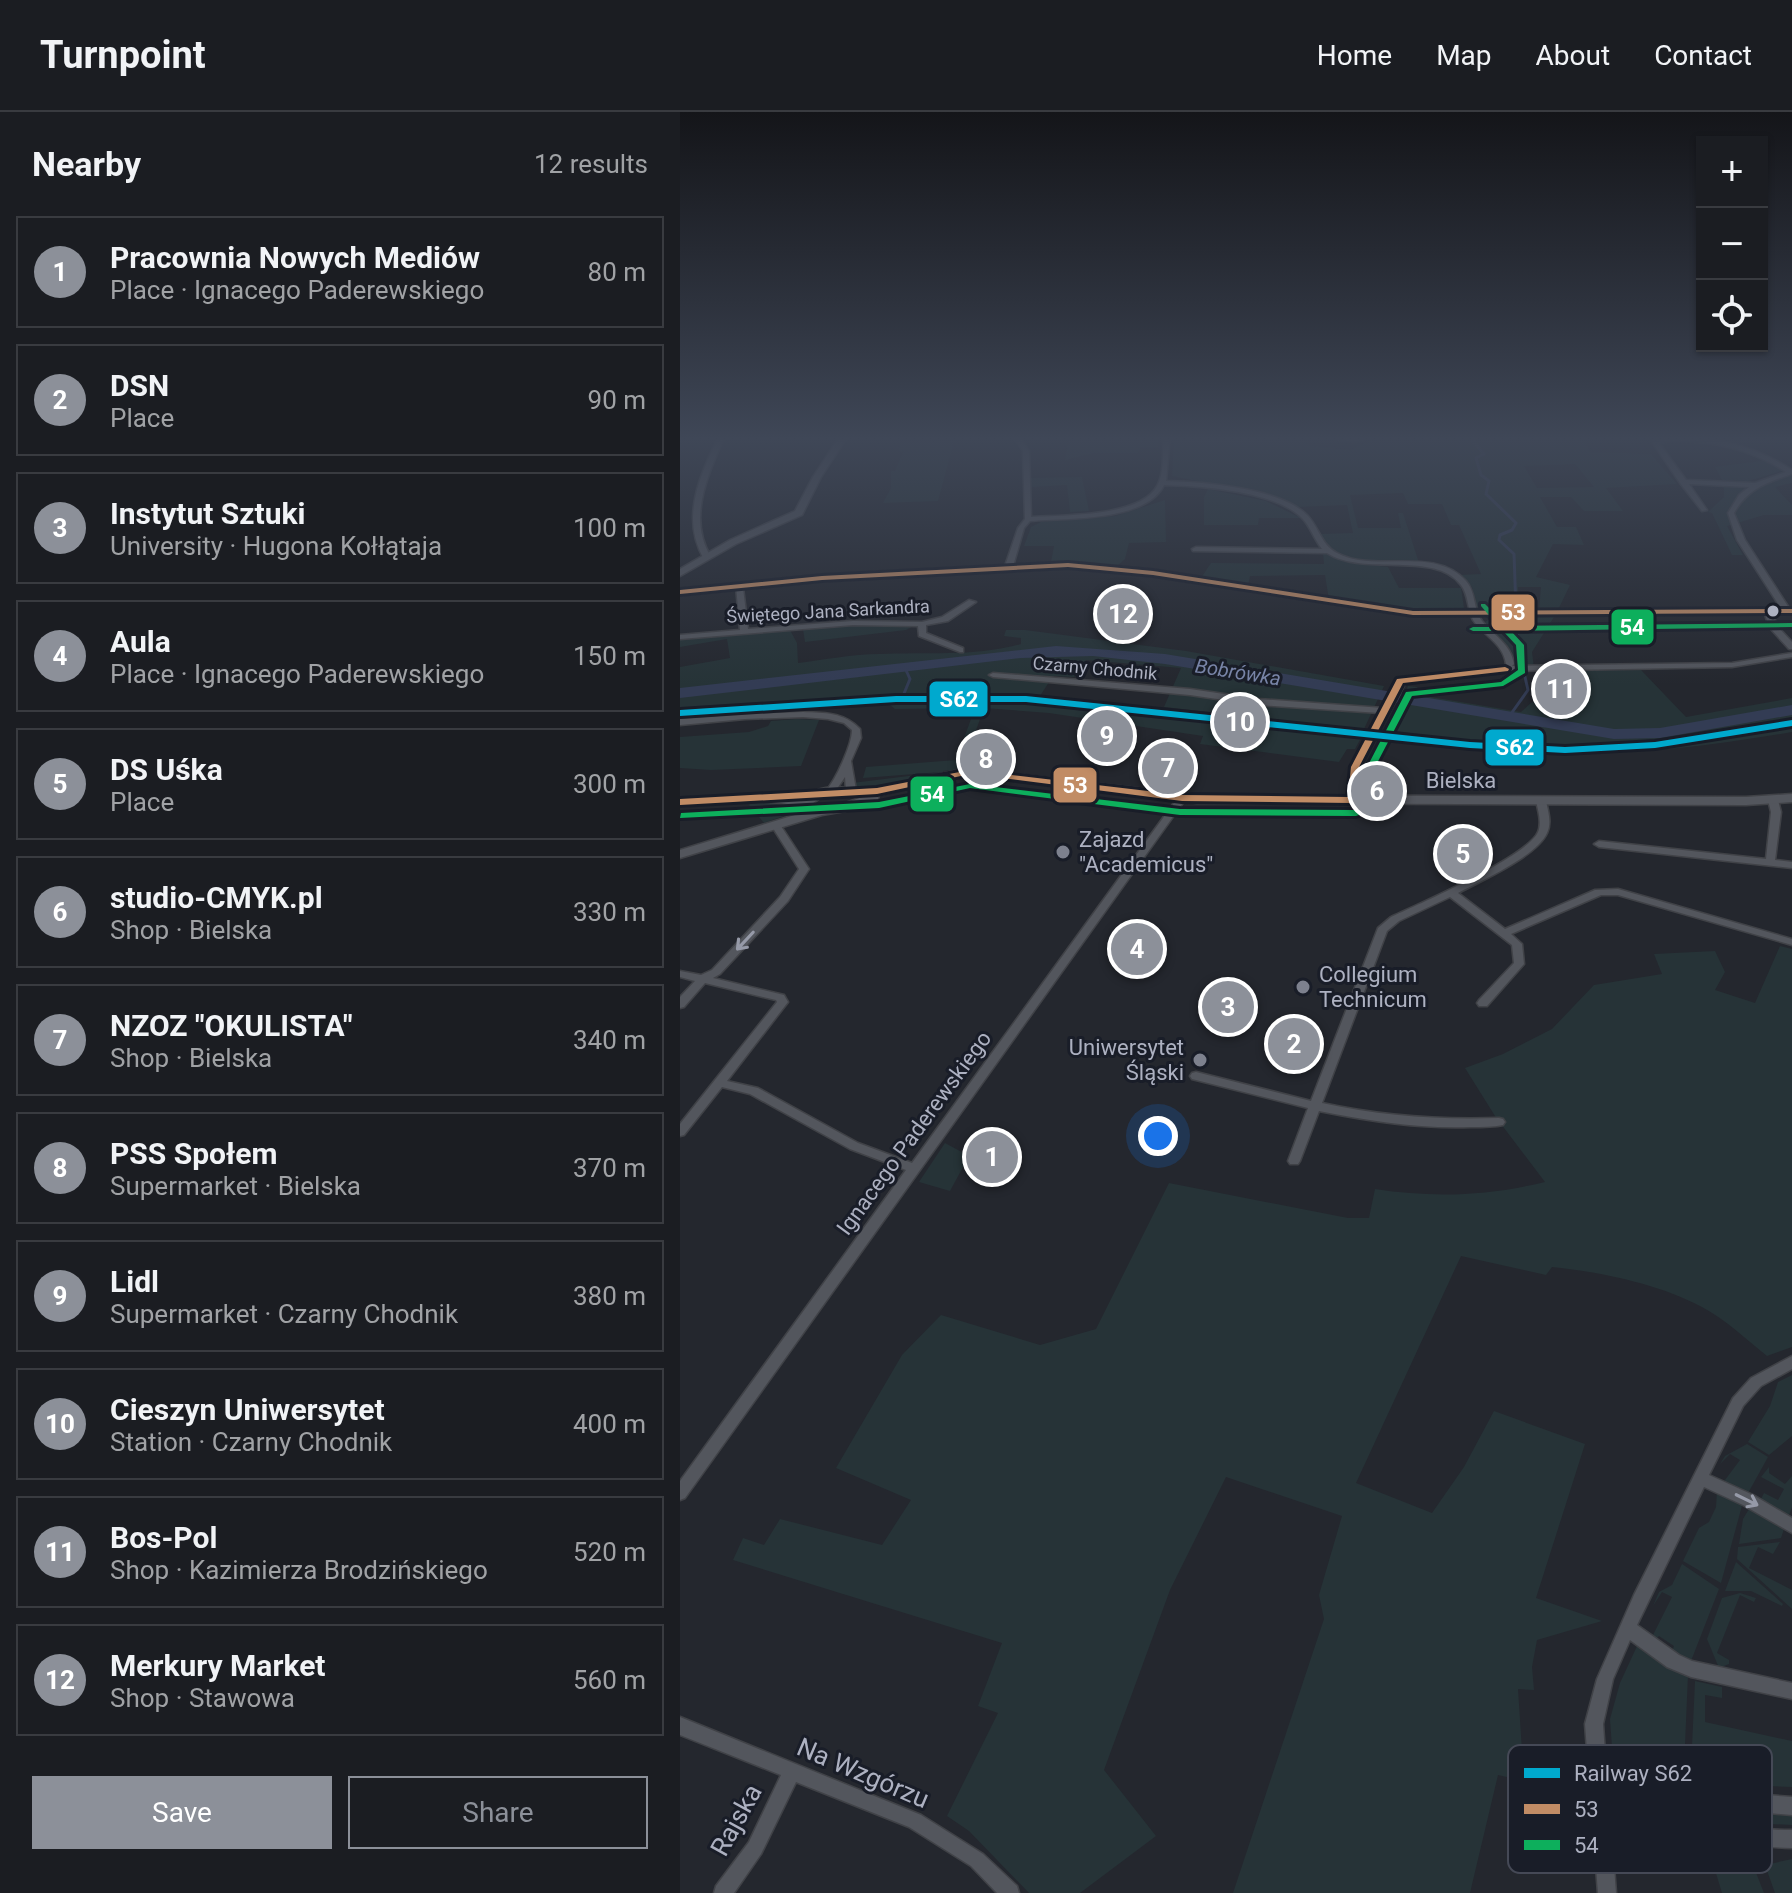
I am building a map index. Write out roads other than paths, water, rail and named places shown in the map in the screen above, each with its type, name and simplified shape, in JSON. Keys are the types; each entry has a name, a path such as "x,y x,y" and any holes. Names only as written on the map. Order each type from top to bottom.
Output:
{"street":[{"path":"693,519 693,532 699,550 707,557"},
{"path":"680,573 742,537 784,519"},
{"path":"1009,566 1021,528 1028,519"},
{"path":"1306,519 1326,551"},
{"path":"1731,519 1789,611"},
{"path":"1196,549 1326,551 1364,564 1425,565 1445,571 1466,587 1473,615 1508,652 1510,664 1505,669"},
{"path":"680,592 822,578 1009,566 1118,568 1369,609 1473,615 1789,611"},
{"path":"739,588 744,630"},
{"name":"Świętego Jana Sarkandra","path":"680,637 853,623 922,624 945,619 972,602"},
{"path":"1768,611 1773,627 1792,647"},
{"path":"922,624 925,636 960,650"},
{"path":"1352,800 1351,777 1400,681 1505,669 1702,667 1764,662 1792,655"},
{"name":"Czarny Chodnik","path":"993,675 1190,692 1258,702 1386,711"},
{"path":"680,722 797,714 839,716 848,720 857,731 848,758 831,791"},
{"path":"848,758 857,794"},
{"name":"Bielska","path":"857,794 988,774 1182,798 1541,801 1792,798"},
{"path":"776,825 809,801 831,791 857,794"},
{"path":"680,854 821,811 857,794"},
{"path":"680,802 791,798 809,801 821,811"},
{"name":"Ignacego Paderewskiego","path":"680,1493 1182,798"},
{"path":"1770,863 1776,812 1773,800"},
{"path":"1294,1161 1312,1106 1382,930 1395,919 1450,892 1538,841 1544,829 1541,801"},
{"path":"680,1004 703,979 716,972 784,899 804,869 776,825"},
{"path":"1599,844 1792,865"},
{"path":"1450,892 1517,944 1519,964 1483,1003"},
{"path":"1505,933 1599,892 1618,892 1792,942"},
{"path":"680,974 780,997 783,1002 680,1132"},
{"path":"1196,1076 1312,1106 1402,1123 1432,1126 1499,1122"},
{"path":"720,1083 754,1091 854,1146 915,1169"},
{"path":"1595,1745 1594,1724 1605,1679 1738,1402 1756,1382 1792,1362"},
{"path":"1700,1478 1748,1500 1792,1526"},
{"path":"1627,1628 1673,1661 1691,1669 1792,1691"},
{"name":"Na Wzgórzu","path":"680,1726 863,1797 944,1836 977,1860 1010,1893"},
{"name":"Rajska","path":"723,1893 755,1848 792,1771"},
{"path":"1772,1805 1792,1806"},
{"path":"1772,1836 1792,1839"},
{"path":"1605,1873 1607,1893"}],"waterway":[{"path":"1512,519 1516,523 1512,530 1500,535 1499,540 1514,554 1516,610"},
{"path":"1508,718 1528,690 1518,646 1517,620"},
{"name":"Bobrówka","path":"680,693 1056,651 1165,659 1614,734 1660,733 1792,710"},
{"path":"903,696 910,679 905,668"}],"rail line":[{"name":"S62","path":"680,713 896,699 1026,699 1470,745 1565,750 1655,745 1792,723"}],"place":[{"name":"Merkury Market","path":"1123,614"},
{"name":"Bos-Pol","path":"1561,689"},
{"name":"Cieszyn Uniwersytet","path":"1240,722"},
{"name":"Lidl","path":"1107,736"},
{"name":"PSS Społem","path":"986,759"},
{"name":"NZOZ \"OKULISTA\"","path":"1168,768"},
{"name":"studio-CMYK.pl","path":"1377,791"},
{"name":"Zajazd \"Academicus\"","path":"1063,852"},
{"name":"DS Uśka","path":"1463,854"},
{"name":"Aula","path":"1137,949"},
{"name":"Collegium Technicum","path":"1303,987"},
{"name":"Instytut Sztuki","path":"1228,1007"},
{"name":"DSN","path":"1294,1044"},
{"name":"Uniwersytet Śląski","path":"1200,1060"},
{"name":"Pracownia Nowych Mediów","path":"992,1157"}]}
